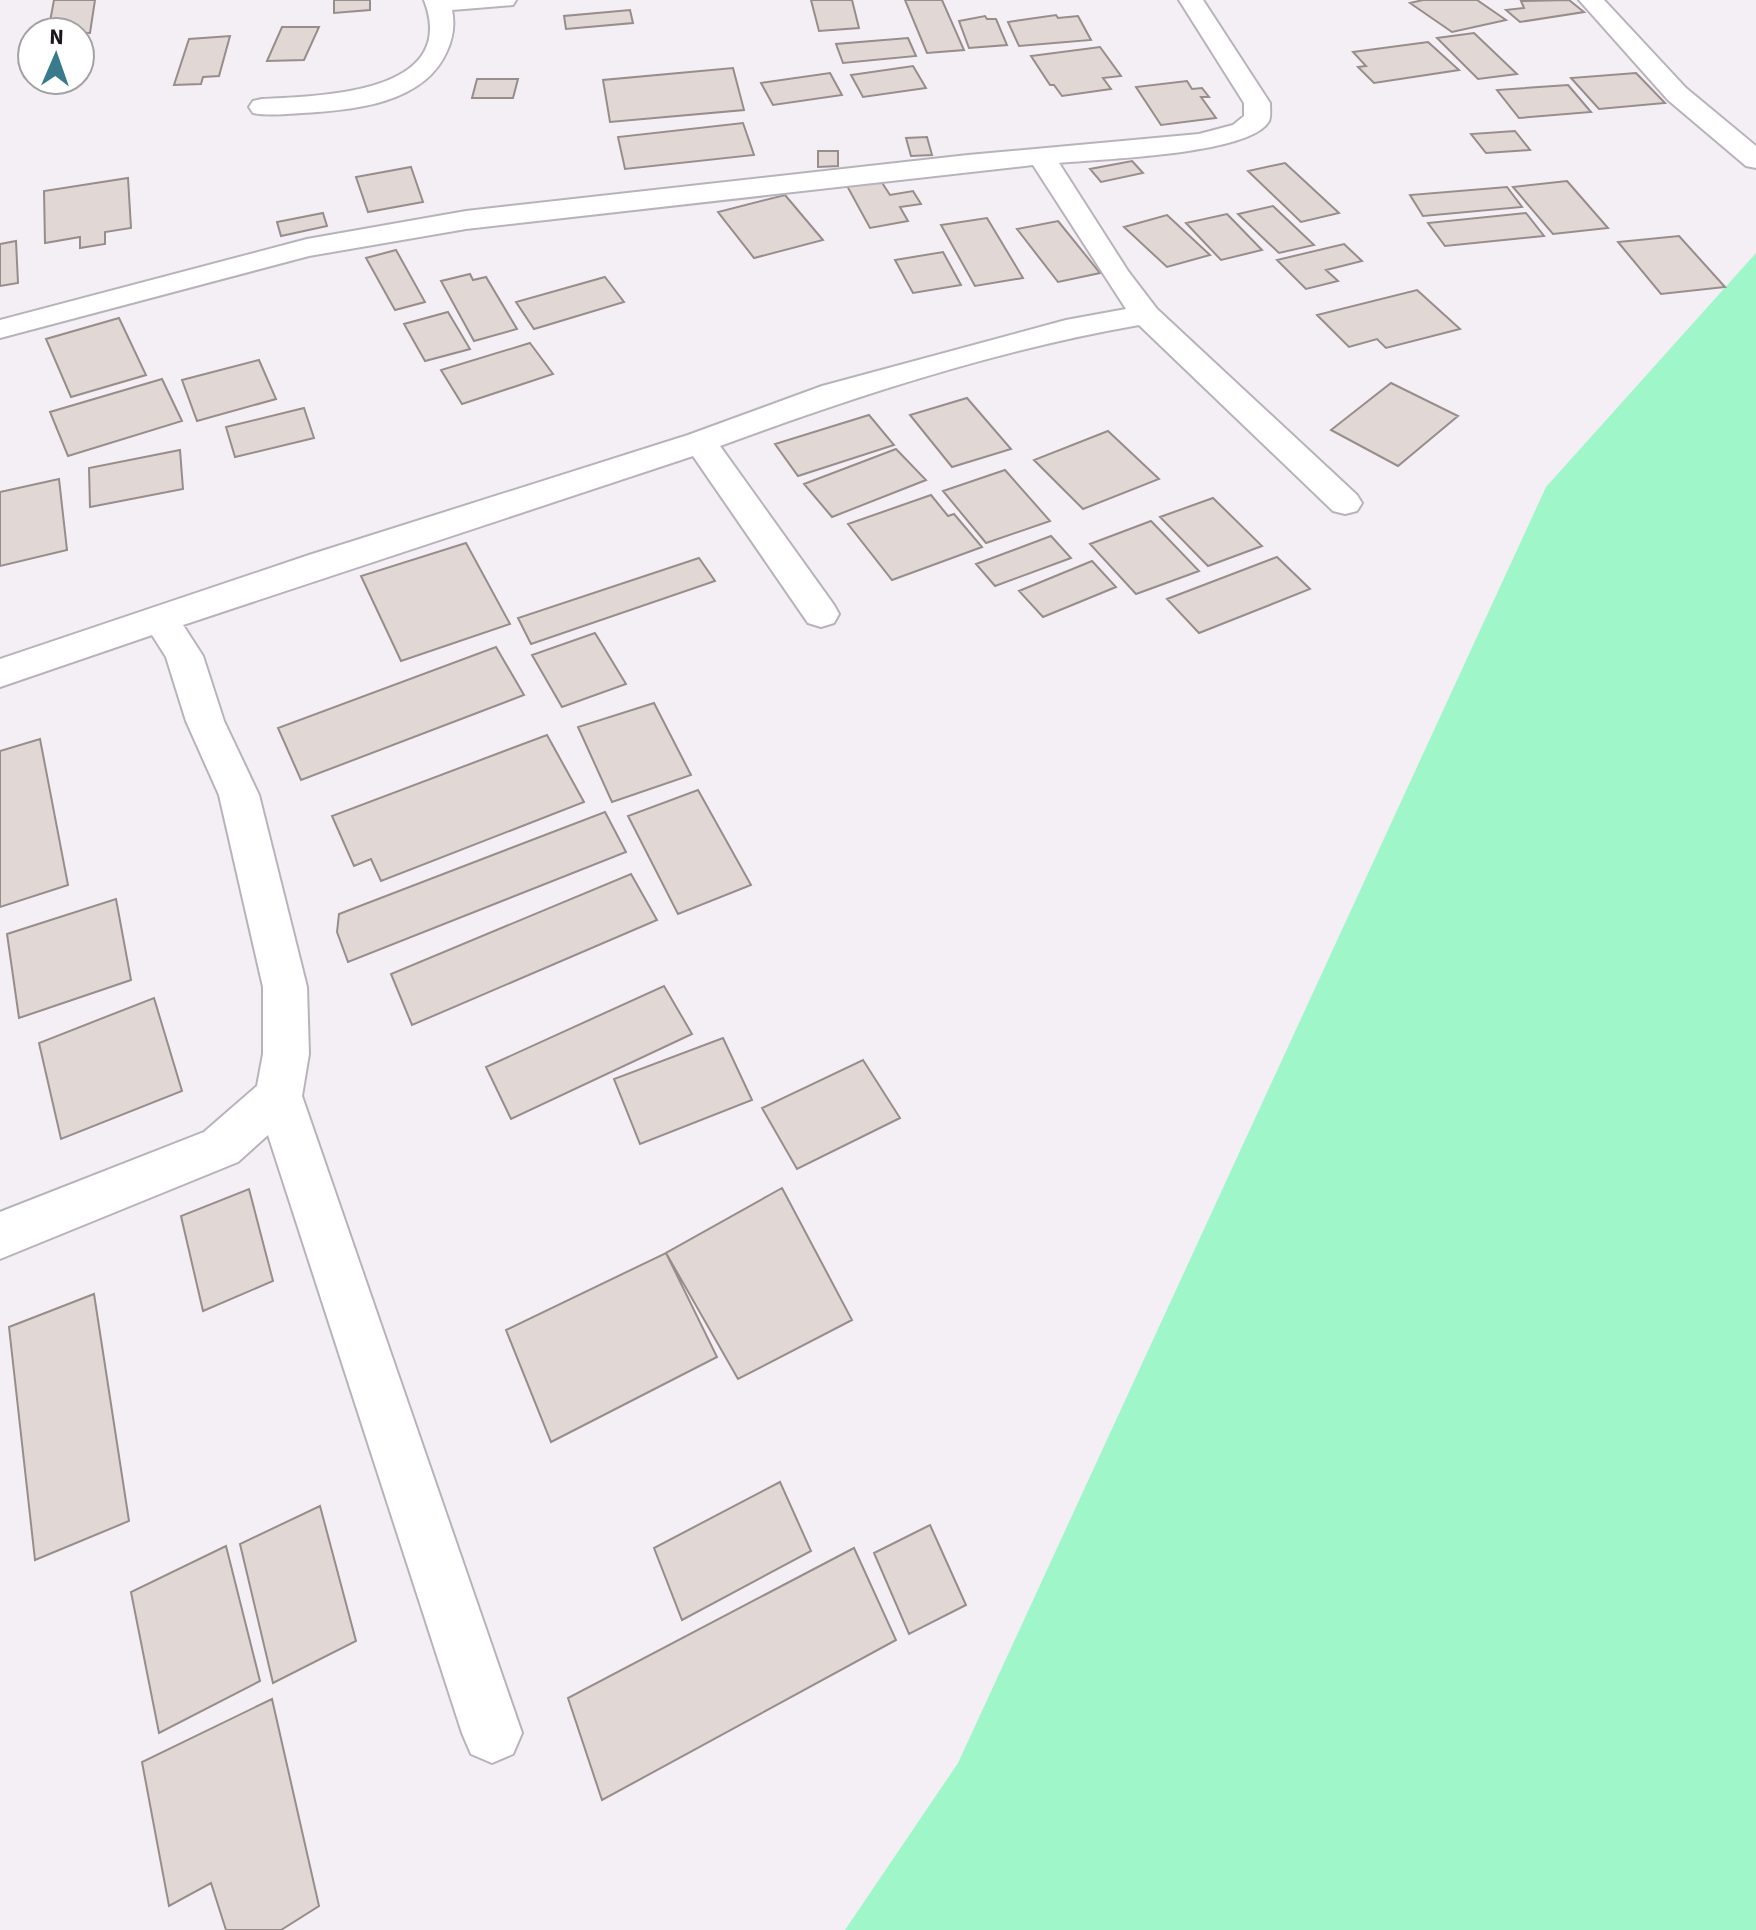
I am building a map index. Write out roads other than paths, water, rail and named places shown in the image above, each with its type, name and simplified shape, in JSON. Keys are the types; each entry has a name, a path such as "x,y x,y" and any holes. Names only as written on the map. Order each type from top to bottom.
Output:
{"street":[{"path":"262,107 345,101 391,91 418,76 436,53 443,24 437,2 504,0"},
{"path":"0,329 307,248 466,220 1199,142 1242,131 1257,119 1257,103 1191,0"},
{"path":"1591,0 1677,94 1756,160"},
{"path":"1041,157 1116,275 1146,315 1345,503"},
{"path":"0,673 322,564 700,442 833,393 1063,331 1146,315"},
{"path":"700,442 821,614"},
{"path":"161,620 184,656 205,721 239,795 285,987 286,1054 279,1096 492,1733"},
{"path":"0,1236 221,1147 279,1096"}]}
